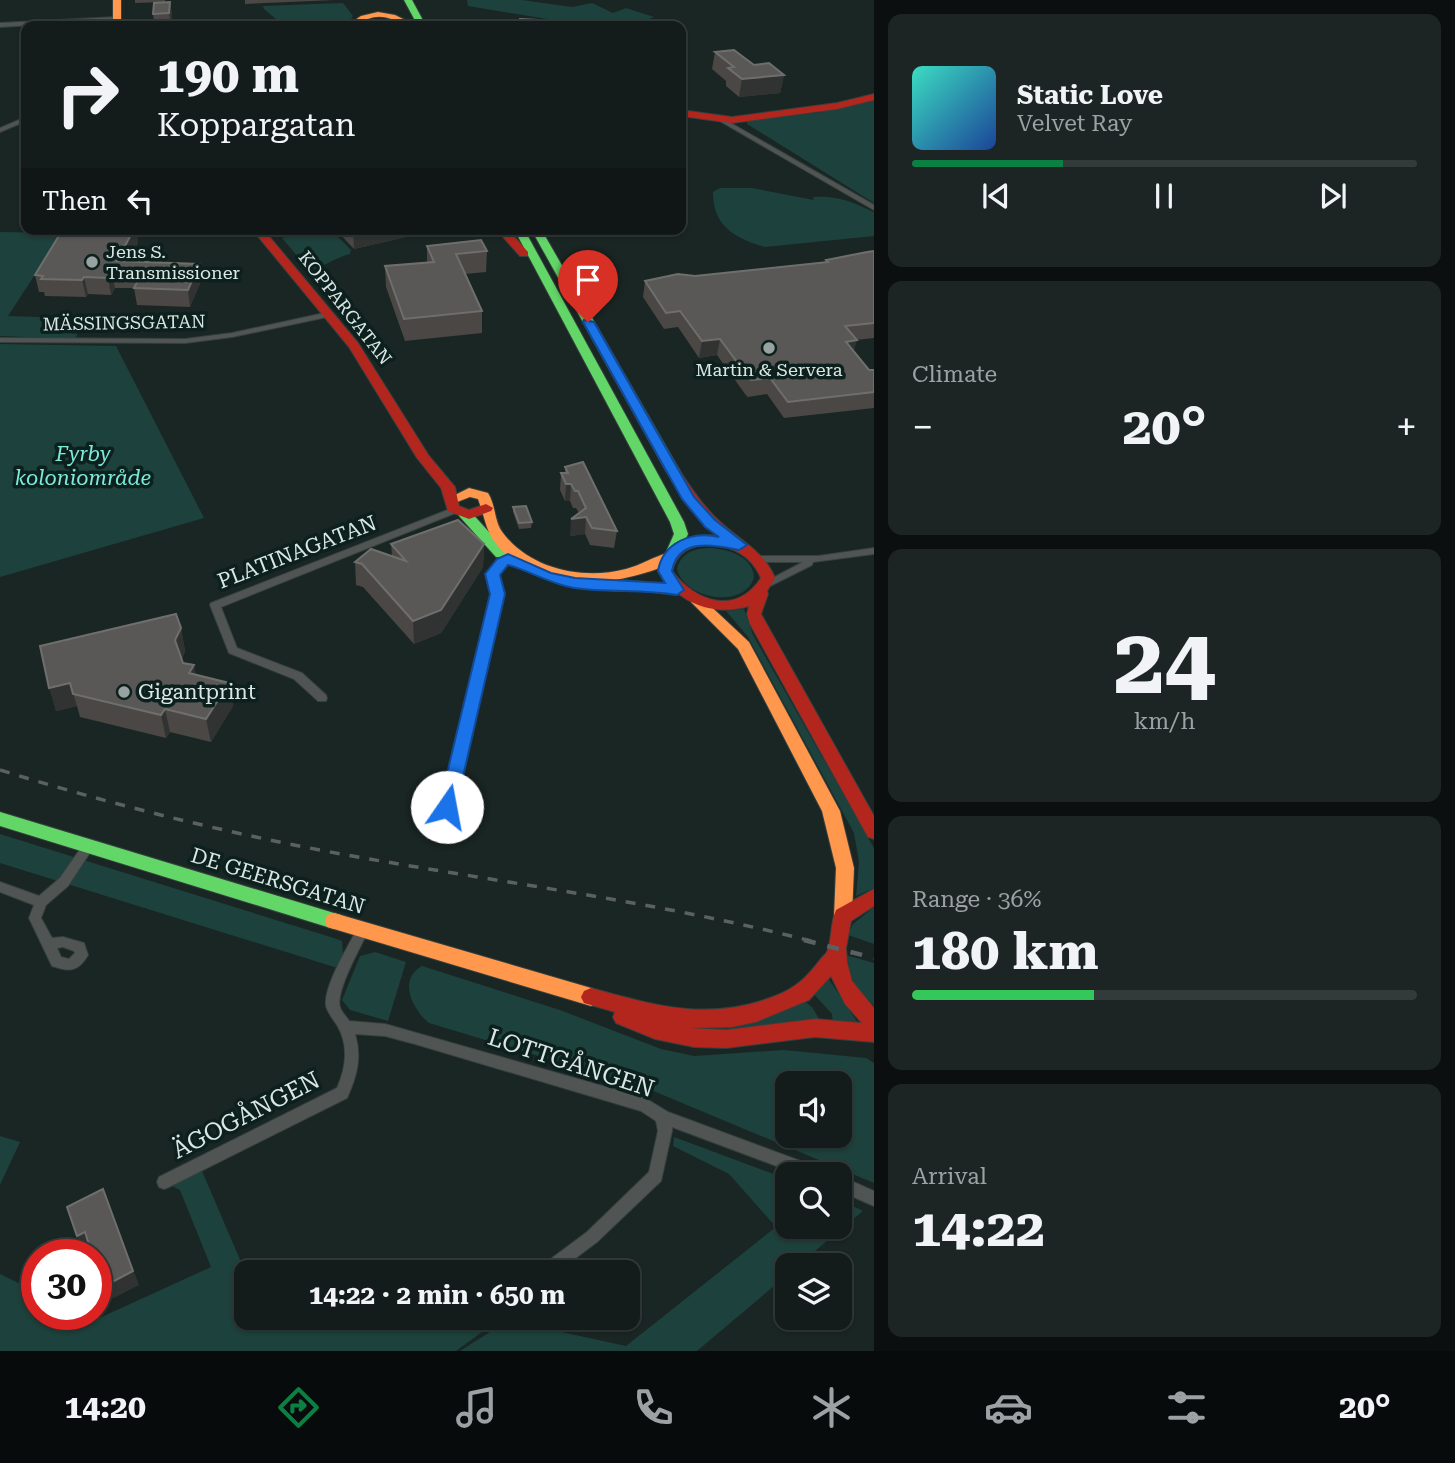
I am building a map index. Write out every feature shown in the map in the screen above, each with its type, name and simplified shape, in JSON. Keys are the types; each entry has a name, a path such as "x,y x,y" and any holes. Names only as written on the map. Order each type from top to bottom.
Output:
{"main road":[{"path":"116,21 117,0"},
{"path":"394,0 410,21"},
{"path":"408,0 412,21"},
{"path":"356,21 361,16 374,13 392,15 405,21"},
{"path":"686,112 739,119 837,106 874,97"},
{"name":"KOPPARGATAN","path":"262,235 354,345 421,449 424,458 448,487 458,508 511,556 561,581 646,585 677,590"},
{"path":"506,235 546,280"},
{"path":"522,235 677,522 681,534 665,571 677,590 698,602 744,646 831,811 845,868 842,916 836,932 833,958 843,984 858,1006 874,1022"},
{"path":"539,235 689,499 710,523 751,552 767,570 764,589 754,614 758,624 874,832"},
{"path":"555,235 556,265"},
{"name":"KOPPARGATAN","path":"421,449 487,501 486,508 496,535 511,556 568,574 607,578 634,575 671,554"},
{"path":"476,494 463,493 458,508 478,514 486,508"},
{"path":"671,554 689,542 709,539 751,552"},
{"path":"698,602 729,606 747,602 764,589"},
{"name":"DE GEERSGATAN","path":"0,819 645,1014 701,1022 734,1018 789,1001 805,992 833,958"},
{"path":"842,916 874,897"},
{"name":"DE GEERSGATAN","path":"543,984 655,1030 705,1038 815,1028 874,1033"},
{"name":"DE GEERSGATAN","path":"783,1033 874,1044"}],"street":[{"path":"0,25 21,24"},
{"path":"716,115 739,119 874,208"},
{"path":"0,130 21,122"},
{"name":"MÄSSINGSGATAN","path":"0,340 185,341 232,335 329,314"},
{"name":"PLATINAGATAN","path":"322,698 298,676 233,650 215,605 458,508"},
{"path":"751,552 818,559 874,551"},
{"path":"447,807 497,594 492,574 511,556"},
{"path":"764,589 818,559"},
{"path":"49,944 36,918 41,902 64,882 89,845"},
{"path":"0,887 41,902"},
{"name":"ÄGOGÅNGEN","path":"163,1182 342,1093 352,1073 352,1054 345,1027 333,1007 333,995 363,929"},
{"name":"LOTTGÅNGEN","path":"345,1027 385,1030 415,1038 645,1105 663,1117 665,1132 656,1176 592,1237 561,1260"},
{"path":"663,1117 785,1162"},
{"path":"852,1189 874,1199"}],"green space":[{"path":"467,0 522,0 572,7 592,3 613,13 626,8 654,17 644,21 559,21 468,6"},
{"path":"343,3 353,16 350,21 277,20 263,6"},
{"path":"874,98 874,203 747,124 747,116 817,113"},
{"path":"720,188 752,188 814,200 813,197 845,200 874,212 874,236 765,247 735,235 721,222 714,204 713,192"},
{"path":"0,232 61,235 8,316 68,318 69,331 77,334 76,339 0,336"},
{"path":"292,235 336,235 351,250 350,254 309,270 282,238"},
{"name":"Fyrby koloniområde","path":"0,344 116,346 204,518 0,577"},
{"path":"712,548 740,556 750,565 754,578 748,588 727,597 714,597 690,588 677,569 679,563 686,554"},
{"path":"744,609 753,635 874,848 874,888 856,896 859,862 854,833 748,637 726,611"},
{"path":"0,834 337,939 342,941 344,970 0,863"},
{"path":"874,907 874,944 848,935 853,924"},
{"path":"375,952 406,962 388,1021 350,1010 342,1000 360,956"},
{"path":"846,955 874,963 874,1006 854,985"},
{"path":"422,966 560,1010 661,1049 694,1056 784,1050 866,1058 874,1063 874,1183 852,1174 852,1162 824,1162 790,1148 852,1148 852,1071 775,1071 775,1142 651,1090 429,1023 413,1003 410,979"},
{"path":"828,978 860,1026 833,1024 832,1014 813,993"},
{"path":"803,1000 812,1007 821,1022 714,1031 662,1021"},
{"path":"0,1136 20,1142 0,1185"},
{"path":"674,1137 775,1175 775,1226 729,1174 673,1146"},
{"path":"199,1164 240,1260 234,1260 234,1330 485,1330 456,1351 0,1351 0,1274 21,1284 21,1330 112,1330 112,1312 211,1267 180,1190 164,1182"},
{"path":"852,1206 863,1211 852,1220"},
{"path":"775,1228 775,1239 829,1239 812,1253 775,1253 775,1285 697,1351 460,1351 493,1330 556,1330 626,1346"}],"building":[{"path":"170,2 169,13 153,14 154,3"},
{"path":"520,19 557,21 519,21"},
{"path":"734,50 754,65 769,63 784,75 742,79 728,68 734,67 715,52"},
{"path":"59,235 131,235 117,261 199,264 188,290 134,288 142,272 111,271 108,278 84,277 82,280 41,279 43,276 35,275"},
{"path":"481,240 487,251 456,254 482,311 404,319 385,266 434,262 427,246"},
{"name":"Martin & Servera","path":"874,251 874,323 845,326 857,340 846,342 869,370 874,370 874,392 788,402 770,378 751,380 720,339 702,341 680,311 666,313 645,281 678,274 695,276 828,262 826,260"},
{"path":"583,462 617,531 592,528 586,517 571,519 586,508 578,491 575,491 571,484 566,484 561,473 568,473 565,467"},
{"path":"526,506 532,522 519,523 513,507"},
{"path":"458,520 484,544 441,610 413,621 362,564 355,562 371,549 406,561 391,544"},
{"name":"Gigantprint","path":"176,614 181,628 175,640 183,663 194,665 189,673 229,683 206,719 165,709 161,715 73,694 70,683 49,688 40,646"},
{"path":"103,1189 133,1271 112,1282 112,1239 87,1239 85,1232 77,1236 67,1207"}],"railway":[{"path":"0,770 161,815 284,843 630,902 811,941"},
{"path":"804,940 874,958"}],"traffic: fast":[{"path":"408,0 419,21"},
{"path":"522,235 677,522 681,534 674,550"},
{"path":"539,235 673,471"},
{"path":"465,514 501,554"},
{"path":"0,819 334,921"}],"traffic: slow":[{"path":"117,0 117,21"},
{"path":"357,21 378,14 403,21"},
{"path":"452,500 469,492 483,496 496,535 512,552 532,565 554,573 601,578 647,568 667,558"},
{"path":"622,585 677,590"},
{"path":"698,602 744,646 831,811 845,868 843,916"},
{"path":"334,921 591,997"}],"traffic: jam":[{"path":"686,114 732,120 837,106 874,97"},
{"path":"262,235 354,345 424,458 448,487 453,508 469,515 486,508"},
{"path":"507,235 524,254"},
{"path":"673,471 702,511 739,545"},
{"path":"709,539 728,542 745,549 764,568 768,578 759,592 746,602 732,606 702,602 675,584 665,571 670,556 680,547 709,539"},
{"path":"761,594 754,614 758,624 874,832"},
{"path":"874,897 843,916 837,948 837,962 845,986 874,1022"},
{"path":"591,997 686,1019 732,1018 756,1013 803,994 833,958"},
{"path":"623,1017 655,1030 694,1038 726,1039 815,1028 874,1033"}],"place":[{"name":"Jens S. Transmissioner","path":"92,262"},
{"name":"Martin & Servera","path":"769,348"},
{"name":"Gigantprint","path":"124,692"}],"route":[{"path":"447,807 497,594 492,574 503,562 508,559 561,581 659,586 677,590 665,571 667,558 674,550 689,542 709,539 739,545 700,514 689,499 588,322"}]}
